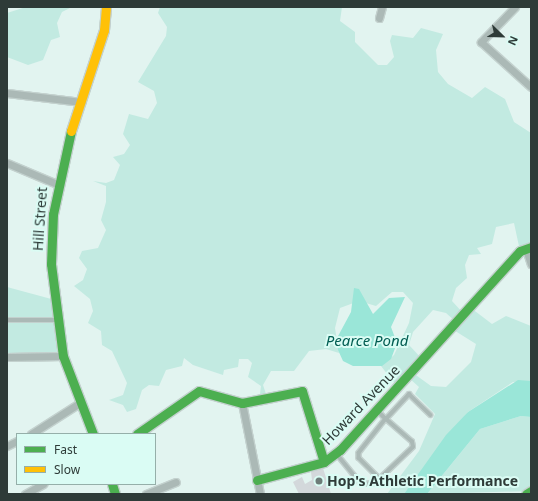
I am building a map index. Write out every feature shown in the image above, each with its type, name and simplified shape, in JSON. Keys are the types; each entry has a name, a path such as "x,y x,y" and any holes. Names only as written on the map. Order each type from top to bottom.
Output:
{"street":[{"name":"Hill Street","path":"93,433 63,356 57,320 51,264 57,184 104,30 106,7"},
{"path":"379,18 382,7"},
{"path":"515,7 481,42 530,86"},
{"path":"7,93 81,102"},
{"path":"7,163 57,184"},
{"path":"529,248 531,264"},
{"name":"Howard Avenue","path":"257,480 324,462 336,453 377,410 520,251 529,248"},
{"path":"7,357 63,356"},
{"path":"138,433 199,391 242,403 303,392 324,462"},
{"path":"33,433 81,402"},
{"path":"242,403 260,494"},
{"path":"7,446 16,442"},
{"path":"146,494 176,482"},
{"path":"25,494 41,485"},
{"path":"526,494 531,491"}],"lane":[{"path":"7,320 57,320"},
{"path":"381,480 359,458 359,454 386,419 409,394 431,415"},
{"path":"336,453 360,484 366,486 381,480 413,447 412,442 377,410"}],"shaded area":[{"path":"26,7 70,8 62,12 57,23 60,37 51,40 43,60 28,65 7,57 7,13"},
{"path":"160,7 342,7 340,21 355,32 355,42 378,65 387,65 394,57 390,41 392,35 413,38 421,28 443,34 436,50 438,72 448,84 472,98 485,87 505,99 514,122 531,133 531,247 520,251 514,223 496,227 492,244 477,248 481,254 469,255 465,265 467,278 456,288 452,301 464,314 471,308 492,324 506,316 531,326 531,381 513,382 468,412 404,494 387,494 419,451 435,414 415,394 419,387 409,378 398,388 381,366 394,355 409,323 413,303 403,292 392,292 376,306 359,301 340,308 335,328 339,353 326,349 309,351 294,371 271,371 263,385 268,400 259,402 261,386 248,377 252,363 248,359 239,359 238,367 224,370 223,375 193,365 184,358 182,366 166,370 159,386 149,385 142,390 136,409 127,412 123,405 109,400 123,395 127,383 112,351 102,345 101,331 88,323 93,311 90,299 74,286 83,280 87,269 79,258 82,251 98,248 106,230 101,220 106,202 106,186 93,181 106,183 114,180 120,165 113,157 124,154 130,145 123,134 129,114 148,119 157,103 154,91 138,82 166,36 167,27 158,13","holes":["433,310 446,313 456,322 452,329 476,344 471,362 446,387 431,386 413,373 423,360 409,345 413,332"]},
{"path":"7,287 55,300 63,356 7,357"},
{"path":"521,416 531,417 531,491 427,494 480,429"}],"water":[{"name":"Pearce Pond","path":"354,288 359,289 373,314 389,298 405,297 391,327 397,343 391,359 382,366 353,366 343,361 338,350 337,338 351,312"},
{"path":"518,380 531,381 531,417 521,416 480,429 427,494 404,494 446,435 468,412"}],"building":[{"name":"Hop's Athletic Performance","path":"323,468 331,494 299,494 293,482 302,477 305,484 312,480 311,472"}],"traffic: fast":[{"path":"71,131 53,214 51,264 63,356 93,433"},
{"path":"257,480 324,462 340,450 520,251 531,247"},
{"path":"138,433 199,391 242,403 302,391 324,462"},
{"path":"112,485 115,494"},
{"path":"526,494 531,491"}],"traffic: slow":[{"path":"71,131 104,30 106,7"}],"place":[{"name":"Hop's Athletic Performance","path":"319,481"}]}
